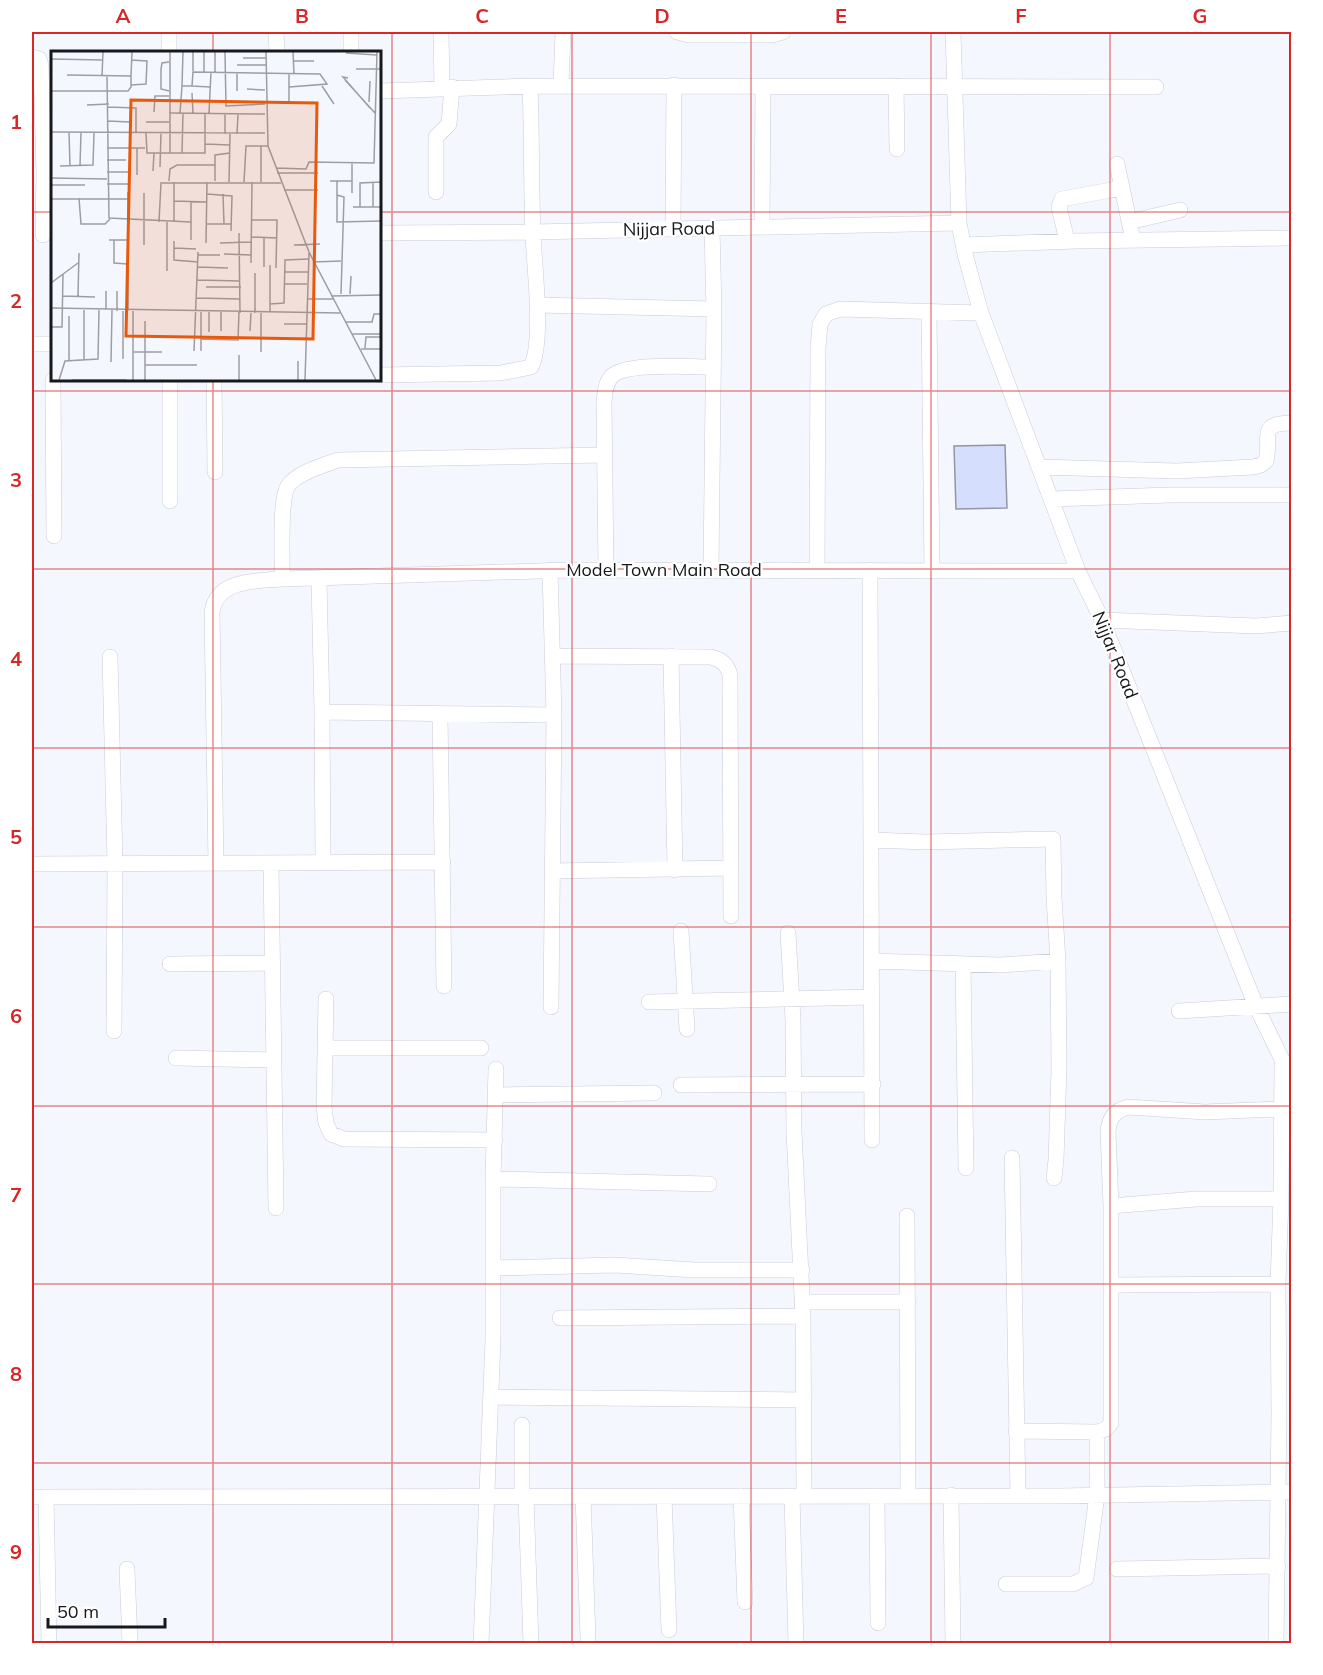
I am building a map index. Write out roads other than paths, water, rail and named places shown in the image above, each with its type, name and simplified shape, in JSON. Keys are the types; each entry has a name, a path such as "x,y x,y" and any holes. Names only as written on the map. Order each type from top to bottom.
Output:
{"street":[{"path":"169,32 170,51"},
{"path":"276,32 277,51"},
{"path":"351,32 351,51"},
{"path":"436,192 436,136 449,124 441,32"},
{"path":"561,86 563,32"},
{"path":"677,32 689,35 772,35 783,32"},
{"name":"Nijjar Road","path":"953,32 959,223 981,313 1078,571 1102,620 1256,1006 1292,1080"},
{"path":"32,57 39,59 41,65 44,172 42,235"},
{"path":"381,91 530,86 674,85 1156,87"},
{"path":"673,229 674,85"},
{"path":"381,375 501,373 531,367 536,358 537,305 532,232 530,86"},
{"path":"762,227 763,86"},
{"path":"896,86 897,149"},
{"path":"1117,164 1133,240"},
{"path":"1067,241 1059,207 1062,199 1122,188"},
{"path":"1130,222 1180,210"},
{"path":"1165,214 1169,240"},
{"name":"Nijjar Road","path":"381,233 959,223"},
{"path":"711,570 714,309 712,228"},
{"path":"963,245 1292,238"},
{"path":"537,305 714,309"},
{"path":"817,570 817,379 820,324 826,314 840,309 981,313"},
{"path":"928,312 932,570"},
{"path":"32,344 51,344"},
{"path":"606,570 604,455 606,385 614,374 635,367 713,367"},
{"path":"53,381 54,536"},
{"path":"170,381 170,501"},
{"path":"213,381 215,472"},
{"path":"1040,467 1177,471 1253,468 1266,461 1268,432 1272,426 1276,423 1292,423"},
{"path":"282,579 284,501 288,485 306,472 338,460 604,455"},
{"path":"1051,499 1170,495 1292,495"},
{"path":"550,570 554,715 551,1007"},
{"name":"Model Town Main Road","path":"216,863 212,612 213,603 221,592 230,587 250,582 282,579 319,580 550,570 1078,571"},
{"path":"870,570 872,1140"},
{"path":"319,580 323,863"},
{"path":"1102,620 1256,626 1292,623"},
{"path":"553,656 711,657 719,659 728,668 730,675 730,916"},
{"path":"671,656 675,870"},
{"path":"110,657 115,864 114,1031"},
{"path":"322,712 554,715"},
{"path":"440,715 444,986"},
{"path":"872,840 926,842 1053,838 1058,961 1058,1114 1054,1178"},
{"path":"32,864 443,862"},
{"path":"271,863 276,1208"},
{"path":"552,872 730,868"},
{"path":"681,932 687,1029"},
{"path":"788,933 792,1000 794,1132 803,1309 804,1401 798,1496 796,1644"},
{"path":"871,961 1000,965 1058,961"},
{"path":"170,963 273,963"},
{"path":"963,964 966,1168"},
{"path":"649,1002 872,998"},
{"path":"326,999 324,1107 326,1123 331,1134 344,1139 495,1140"},
{"path":"1179,1011 1292,1004"},
{"path":"325,1048 481,1048"},
{"path":"176,1058 274,1060"},
{"path":"1276,1644 1278,1566 1285,1492 1285,1392 1278,1284 1282,1060"},
{"path":"482,1644 491,1397 496,1069"},
{"path":"681,1085 873,1084"},
{"path":"496,1095 654,1093"},
{"path":"1016,1431 1097,1432 1106,1429 1111,1423 1111,1206 1108,1132 1109,1122 1117,1110 1128,1107 1205,1112 1281,1109"},
{"path":"1012,1158 1018,1496"},
{"path":"493,1179 710,1184"},
{"path":"1111,1206 1196,1199 1281,1199"},
{"path":"907,1216 908,1496"},
{"path":"493,1268 615,1265 694,1270 802,1270"},
{"path":"1111,1285 1278,1284"},
{"path":"560,1317 803,1309 908,1302"},
{"path":"491,1397 804,1401"},
{"path":"522,1425 524,1497 531,1592 531,1644"},
{"path":"1006,1584 1073,1584 1086,1578 1097,1495 1097,1432"},
{"path":"49,1644 39,1497 1018,1496 1285,1492"},
{"path":"951,1495 953,1644"},
{"path":"584,1496 588,1638"},
{"path":"664,1496 669,1630"},
{"path":"741,1496 745,1602"},
{"path":"878,1496 878,1623"},
{"path":"1117,1569 1278,1566"},
{"path":"127,1569 130,1644"}]}
